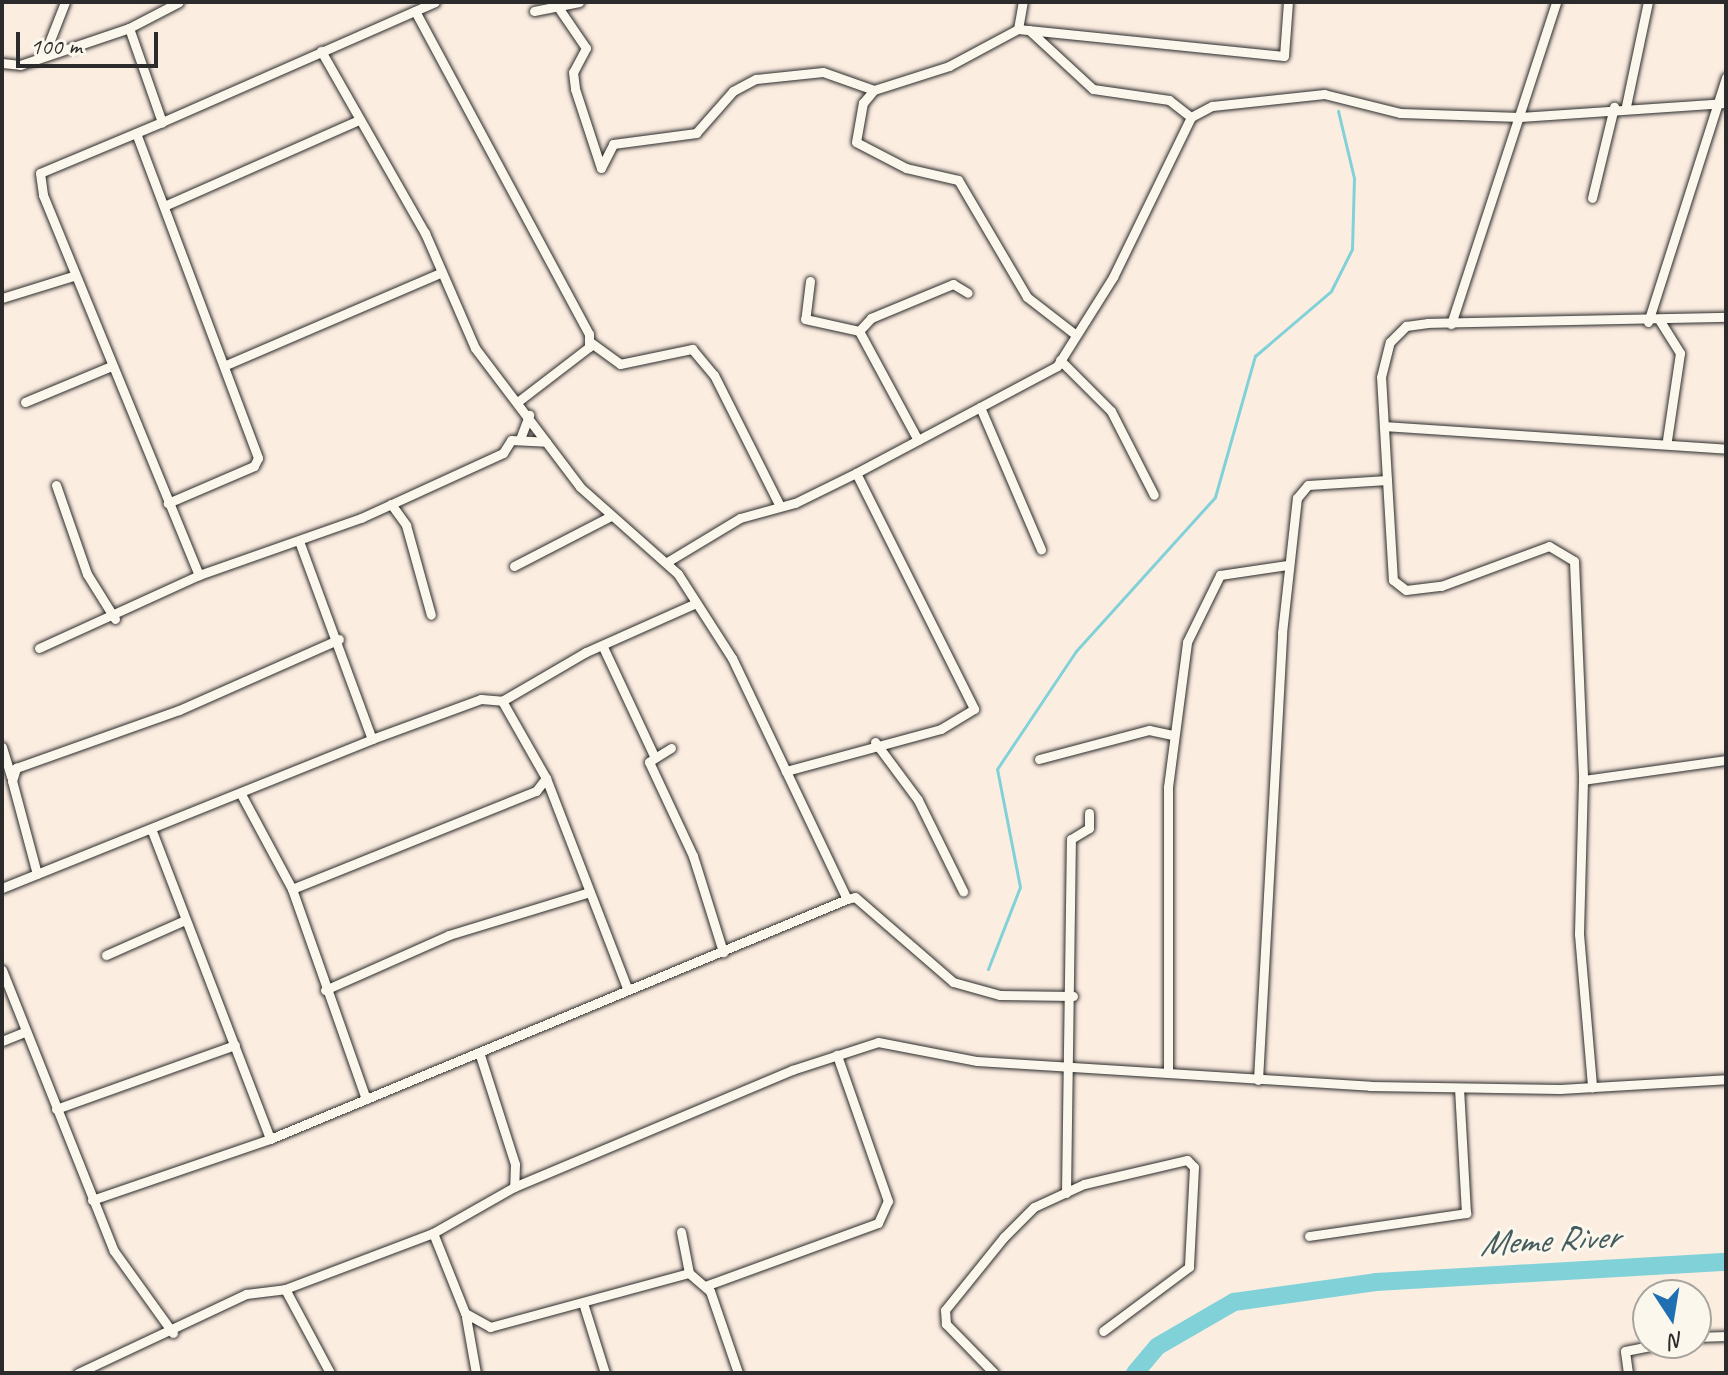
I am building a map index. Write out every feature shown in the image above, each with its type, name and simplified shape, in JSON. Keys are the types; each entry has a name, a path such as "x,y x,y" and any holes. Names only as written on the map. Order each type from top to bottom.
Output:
{"street":[{"path":"45,53 65,2"},
{"path":"199,575 73,276 40,173 435,2"},
{"path":"534,11 560,10 579,2"},
{"path":"1018,29 1023,2"},
{"path":"1076,335 1027,297 958,180 906,168 856,142 863,103 874,90 949,66 1018,29 1284,56 1288,2"},
{"path":"1451,324 1556,2"},
{"path":"1626,106 1648,2"},
{"path":"2,63 20,65 45,53 129,28 174,3"},
{"path":"560,10 586,48 573,72 575,89 601,168 613,144 696,133 733,91 756,79 823,72 874,90"},
{"path":"415,11 590,342 620,364 692,349 714,375 779,504"},
{"path":"129,28 162,122"},
{"path":"1029,30 1093,89 1169,100 1191,117"},
{"path":"321,51 440,273 468,338 520,400 546,442 611,516 667,562 696,603 786,771 847,899"},
{"path":"1648,322 1722,103 1726,77"},
{"path":"667,562 779,504 856,473 1060,360 1191,117 1257,96 1324,94 1400,113 1520,117 1626,106 1722,103"},
{"path":"1592,198 1614,107"},
{"path":"164,206 359,120"},
{"path":"136,133 228,364 258,458 254,466 168,503"},
{"path":"228,364 440,273"},
{"path":"2,298 73,276"},
{"path":"810,281 805,319 859,331 918,440"},
{"path":"859,331 871,318 953,284 968,293"},
{"path":"1592,1087 1579,934 1583,780 1579,589 1570,554 1549,546 1441,586 1406,590 1393,580 1381,377 1396,332 1451,324 1648,322 1726,317"},
{"path":"1660,321 1680,353 1667,440"},
{"path":"520,400 590,342"},
{"path":"1060,360 1111,411 1154,495"},
{"path":"25,402 109,367"},
{"path":"980,407 1041,549"},
{"path":"520,439 529,415"},
{"path":"1384,426 1541,440 1667,440 1726,449"},
{"path":"39,648 115,619 199,575 299,541 391,504 520,439 546,442"},
{"path":"786,771 875,742 941,729 974,709 856,473"},
{"path":"1258,1080 1287,565 1305,487 1387,480"},
{"path":"56,485 87,574 115,619"},
{"path":"391,504 406,525 431,615"},
{"path":"514,566 611,516"},
{"path":"299,541 339,639 372,739"},
{"path":"1168,1072 1172,735 1187,642 1220,575 1287,565"},
{"path":"2,888 242,796 372,739 481,699 502,701 603,647 696,603"},
{"path":"12,781 16,768 179,710 339,639"},
{"path":"603,647 654,756 652,776 693,856 723,952"},
{"path":"502,701 546,778 586,893 628,990"},
{"path":"1039,759 1149,730 1172,735"},
{"path":"875,742 918,800 963,891"},
{"path":"2,747 37,874"},
{"path":"654,756 671,748"},
{"path":"1583,780 1726,760"},
{"path":"292,889 536,791 546,778"},
{"path":"536,791 553,798"},
{"path":"242,796 292,889 325,990 366,1099"},
{"path":"1066,1193 1073,996 1071,839 1089,828 1089,813"},
{"path":"152,831 270,1139"},
{"path":"325,990 449,935 586,893"},
{"path":"92,1200 270,1139 855,897 953,982 1000,995 1073,996"},
{"path":"106,955 185,920"},
{"path":"2,970 92,1200 126,1275 173,1333"},
{"path":"2,1041 24,1032"},
{"path":"78,1373 173,1333 246,1294 285,1289 433,1233 514,1187 837,1055 886,1041 977,1061 1072,1063 1258,1080 1459,1088 1592,1087 1726,1079"},
{"path":"56,1109 235,1045"},
{"path":"479,1052 515,1164 514,1187"},
{"path":"705,1286 878,1223 888,1201 837,1055"},
{"path":"1309,1236 1466,1213 1459,1088"},
{"path":"994,1373 946,1324 945,1310 1004,1237 1034,1207 1066,1193 1187,1160 1194,1167 1189,1267 1103,1331"},
{"path":"681,1232 689,1273 705,1286 738,1373"},
{"path":"433,1233 465,1313 476,1373"},
{"path":"465,1313 490,1327 584,1306 689,1273"},
{"path":"285,1289 330,1373"},
{"path":"584,1306 605,1373"},
{"path":"1628,1373 1625,1351 1632,1350"}],"waterway":[{"path":"988,969 1020,887 997,769 1076,651 1215,497 1255,356 1331,291 1352,249 1354,178 1338,111"},
{"name":"Meme River","path":"1135,1373 1158,1346 1234,1302 1376,1282 1726,1262"}]}
